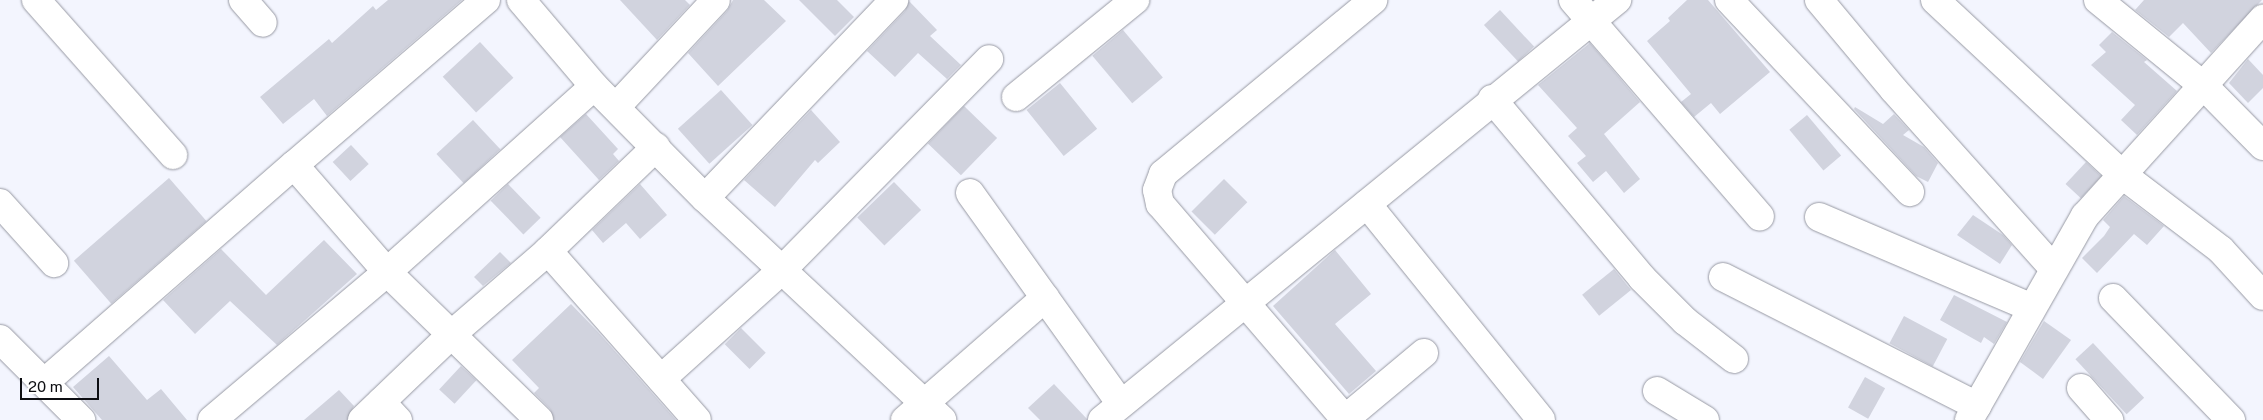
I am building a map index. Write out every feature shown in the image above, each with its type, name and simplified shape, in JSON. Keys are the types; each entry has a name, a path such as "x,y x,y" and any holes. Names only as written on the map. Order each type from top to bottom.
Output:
{"street":[{"path":"36,0 173,156"},
{"path":"243,0 263,23"},
{"path":"45,382 486,0"},
{"path":"616,107 716,0"},
{"path":"705,198 894,0"},
{"path":"1016,97 1135,0"},
{"path":"1373,0 1163,174 1157,190 1160,204 1346,419 1424,353"},
{"path":"1573,0 1760,217"},
{"path":"970,192 1045,298 1111,412 1243,302 1367,204 1492,100 1617,0"},
{"path":"1729,0 1910,192"},
{"path":"1819,0 1894,90 2054,268"},
{"path":"1936,0 2124,176 2221,250 2263,296"},
{"path":"2098,0 2204,86 2263,146"},
{"path":"2259,0 2263,3"},
{"path":"532,4 594,86 923,414 1045,298"},
{"path":"1723,277 1973,413 2030,308 2085,216 2124,176 2263,19"},
{"path":"661,379 781,271 989,59"},
{"path":"212,420 386,272 594,86"},
{"path":"1492,100 1642,278 1685,321 1734,359"},
{"path":"380,414 452,334 548,251 656,147"},
{"path":"294,165 386,272 539,420"},
{"path":"0,203 54,262"},
{"path":"1367,204 1541,420"},
{"path":"1819,217 2030,308"},
{"path":"548,251 697,420"},
{"path":"2113,298 2231,420"},
{"path":"0,339 81,420"},
{"path":"2080,388 2110,420"},
{"path":"1657,391 1705,420"}],"building":[{"path":"388,0 462,0 327,116 314,99 283,124 260,97 329,39 332,43 373,6 376,10"},
{"path":"620,0 685,0 690,5 657,40"},
{"path":"733,0 764,0 786,21 718,86 688,53 727,11"},
{"path":"799,0 837,0 854,17 835,36"},
{"path":"1687,0 1708,0 1770,72 1720,114 1711,103 1694,117 1681,102 1691,94 1647,41 1670,21 1668,18"},
{"path":"2144,0 2262,0 2211,53 2183,23 2169,37 2135,10"},
{"path":"909,1 937,30 930,36 961,65 947,79 918,53 895,77 867,51 905,11"},
{"path":"1500,10 1534,47 1518,62 1484,25"},
{"path":"1123,30 1163,77 1132,103 1092,56"},
{"path":"2112,32 2147,60 2144,62 2177,91 2137,135 2121,120 2135,105 2091,65 2106,52 2099,45"},
{"path":"480,42 513,78 476,113 443,77"},
{"path":"1590,43 1640,102 1604,134 1640,179 1624,193 1606,171 1593,182 1577,163 1586,156 1568,136 1577,128 1538,85"},
{"path":"2248,59 2263,75 2263,88 2248,103 2229,83"},
{"path":"1060,83 1097,129 1064,156 1027,110"},
{"path":"721,90 752,125 709,164 678,129"},
{"path":"964,106 997,138 961,175 928,143"},
{"path":"1855,107 1883,124 1894,114 1909,130 1903,135 1924,147 1938,163 1928,182 1916,176 1854,109"},
{"path":"811,110 840,142 818,163 815,160 775,207 744,180"},
{"path":"586,114 618,149 613,154 619,161 599,180 560,137"},
{"path":"1807,115 1841,156 1823,170 1789,130"},
{"path":"473,120 500,149 464,183 436,154"},
{"path":"351,145 369,164 350,181 333,162"},
{"path":"2086,162 2101,176 2081,198 2066,184"},
{"path":"169,178 206,221 111,304 74,261"},
{"path":"1224,179 1247,202 1215,235 1191,212"},
{"path":"894,182 921,210 884,245 857,217"},
{"path":"508,184 541,218 523,234 491,201"},
{"path":"640,184 667,215 640,239 626,223 603,243 592,230"},
{"path":"2124,196 2164,226 2147,245 2134,234 2097,273 2082,258 2104,236 2110,227 2103,220"},
{"path":"1973,215 2003,235 2012,245 2000,264 1957,235"},
{"path":"324,240 357,274 277,345 230,301 195,334 163,300 221,249 266,295"},
{"path":"1335,250 1371,294 1335,324 1376,371 1349,394 1273,306"},
{"path":"500,252 511,263 483,286 474,277"},
{"path":"1614,269 1631,290 1599,316 1582,295"},
{"path":"1954,295 2007,322 1994,344 1984,337 1981,343 1940,320"},
{"path":"571,304 676,420 554,420 550,409 534,393 539,388 512,360"},
{"path":"1904,316 1947,339 1933,366 1889,343"},
{"path":"2044,321 2071,340 2043,379 2020,362"},
{"path":"741,328 766,353 749,369 725,344"},
{"path":"2093,343 2144,398 2127,414 2075,359"},
{"path":"109,356 147,400 161,389 187,420 102,420 73,387"},
{"path":"461,366 476,380 455,404 439,389"},
{"path":"1865,377 1885,388 1868,419 1848,408"},
{"path":"1054,384 1087,420 1040,420 1028,408"},
{"path":"339,390 354,406 347,420 304,420"}]}
